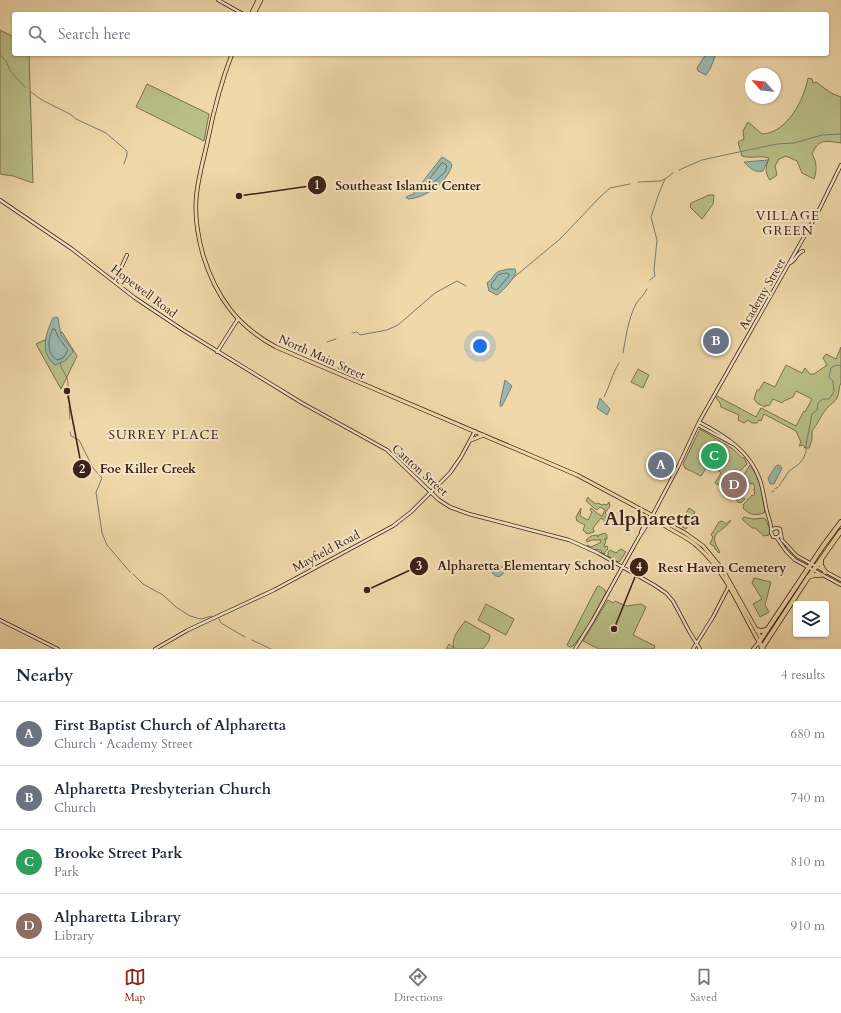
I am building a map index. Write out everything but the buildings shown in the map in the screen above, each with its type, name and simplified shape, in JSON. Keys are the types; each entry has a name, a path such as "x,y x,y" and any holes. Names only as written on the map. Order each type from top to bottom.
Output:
{"highway":[{"path":"763,648 760,640 809,566 841,522"},
{"path":"763,648 814,569 841,531"},
{"path":"808,578 823,573 821,559"},
{"path":"757,630 767,630"}],"main road":[{"path":"253,12 259,0"},
{"name":"North Main Street","path":"231,56 219,88 212,117 198,187 196,214 198,237 210,276 220,296 238,319 256,335 276,347 577,475 651,516"},
{"path":"471,440 484,435"},
{"path":"651,516 696,545 710,559 729,586 760,640"},
{"path":"651,516 658,517 698,542 719,564 730,580 757,630 760,640"},
{"path":"720,572 723,573 728,580 730,580"},
{"path":"729,586 731,586 738,596"}],"street":[{"path":"218,0 239,12"},
{"name":"Academy Street","path":"575,649 623,567 648,519 678,467 698,423 822,206 841,165"},
{"name":"Hopewell Road","path":"0,200 72,248 152,310 281,391"},
{"path":"790,263 793,262 799,253 803,251"},
{"path":"115,281 127,255"},
{"path":"217,352 238,319"},
{"name":"Canton Street","path":"281,391 387,450 430,493 443,503 457,510 563,538 592,550 654,585 668,595 676,604 689,631 700,649"},
{"path":"698,423 730,440 752,463 761,482 772,527 772,536 776,538 790,556 814,569 841,580"},
{"name":"Mayfield Road","path":"156,649 188,630 274,590 401,520 430,493 456,465 475,431"},
{"path":"769,518 780,530 782,540 792,552 809,566"},
{"path":"771,531 774,528 777,528"},
{"path":"776,538 780,535"},
{"path":"814,569 841,585"},
{"path":"693,649 713,617 729,586"},
{"path":"0,620 58,649"},
{"path":"753,649 760,640"}],"green space":[{"path":"0,30 12,36 12,56 29,56 33,183 13,176 0,174"},
{"path":"808,78 812,79 813,83 816,82 831,93 841,97 841,143 827,141 817,145 812,154 816,166 814,179 802,173 797,161 786,156 779,159 775,166 777,175 770,180 766,169 769,158 742,156 738,142 744,139 743,131 748,122 762,134 779,128 786,122 793,114 803,96"},
{"path":"147,84 209,114 204,141 136,107"},
{"path":"709,195 714,195 713,204 702,219 690,207 691,203"},
{"path":"62,332 77,356 61,389 36,344"},
{"path":"841,347 841,383 838,396 821,416 812,431 812,440 809,448 805,448 803,445 799,446 801,442 796,431 764,414 761,421 759,420 757,423 752,423 748,420 744,423 738,420 739,415 721,407 716,398 717,396 756,417 761,408 796,426 812,399 796,391 793,397 782,403 773,399 769,406 766,405 765,407 757,403 754,399 757,390 759,390 764,382 775,387 786,365 802,373 805,368 810,374 814,374 827,365 823,358 826,354 836,359"},
{"path":"638,369 649,375 643,388 631,382"},
{"path":"700,429 733,449 742,458 744,458 747,464 735,477 733,476 726,489 729,492 731,489 733,490 732,492 745,499 741,503 739,503 731,494 721,489 721,486 715,483 721,473 718,470 719,469 708,465 701,476 685,468 683,464"},
{"path":"750,465 760,485 765,511 764,513 755,515 743,508 743,505 752,495 754,496 755,490 753,490 755,488 753,483 751,484 744,478 741,484 739,483"},
{"path":"588,497 596,504 607,505 609,502 610,506 605,513 608,516 605,517 607,521 606,522 601,518 593,528 594,532 587,534 583,530 585,525 577,521 576,517 581,508 580,516 588,520 592,512 590,510 591,508 602,516 605,510 600,507 597,510 595,509 586,501"},
{"path":"689,508 695,512 686,529 679,525"},
{"path":"744,517 753,519 764,518 770,529 769,535 764,536 755,528 752,528 742,519"},
{"path":"731,520 715,536 716,545 720,552 719,553 714,546 710,544 713,537 711,535 719,522 722,521 726,524"},
{"path":"605,533 607,535 607,539 604,539 606,540 604,547 607,546 608,549 604,554 601,550 591,549 588,547 587,545 591,547 600,543 601,540 592,540 587,542 586,540 591,536 597,535 598,537 599,535"},
{"path":"621,549 626,552 620,561 618,562 608,556 608,552 610,550 616,553"},
{"path":"754,578 771,582 765,605 769,612 760,617 753,604 762,599 752,583"},
{"path":"599,586 605,590 606,593 585,631 573,646 570,647 567,645 597,587"},
{"path":"608,600 613,603 615,601 626,606 641,604 646,607 633,635 655,646 654,649 599,649 583,641"},
{"path":"486,604 514,619 506,635 478,620"},
{"path":"465,621 490,635 489,641 483,649 446,649 449,644 454,648 454,637"}],"water":[{"path":"705,56 715,56 706,75 698,71 697,68"},
{"path":"442,157 452,165 445,178 428,193 408,199 406,197 413,194"},
{"path":"768,160 763,171 752,170 744,162"},
{"path":"509,269 515,269 516,273 508,285 497,295 489,291 487,283 496,273"},
{"path":"53,318 58,318 61,335 73,352 65,361 55,365 47,354 45,342 50,324"},
{"path":"505,380 512,386 502,406 500,406 500,403"},
{"path":"600,398 610,409 607,415 597,408"},
{"path":"779,465 782,468 774,484 770,484 768,478 776,466"},
{"path":"498,565 502,567 504,571 502,575 498,577 494,575 492,571 494,567"}],"waterway":[{"path":"0,55 6,61 11,72 25,87"},
{"path":"31,92 42,100 70,114 76,119 106,133 127,151 124,164"},
{"path":"679,170 702,160 777,144 794,143 822,135 841,134"},
{"path":"638,182 661,181 673,173"},
{"path":"650,280 655,276 654,270 657,240 651,217 665,179"},
{"path":"512,279 560,239 610,188 630,184"},
{"path":"352,333 357,332 360,335 387,330 398,325 435,293 457,281 466,286"},
{"path":"623,353 631,316 636,304 647,289"},
{"path":"327,342 336,339"},
{"path":"60,363 68,381 70,419"},
{"path":"604,397 619,363"},
{"path":"779,486 789,471 803,459 806,452 812,414 817,410 818,403 823,399 829,399 834,392 833,381 829,377 831,368 836,365 841,366"},
{"path":"70,432 71,436 79,440 93,468 102,478 96,492 102,533 107,545 130,572"},
{"path":"133,574 143,584 163,595 176,607 190,616 201,619 212,616"},
{"path":"219,619 221,623 245,637"},
{"path":"252,640 271,649"}],"place":[{"name":"Southeast Islamic Center","path":"239,196"},
{"name":"Alpharetta Presbyterian Church","path":"716,341"},
{"name":"Foe Killer Creek","path":"67,391"},
{"name":"Brooke Street Park","path":"714,456"},
{"name":"First Baptist Church of Alpharetta","path":"661,465"},
{"name":"Alpharetta Library","path":"734,485"},
{"name":"Alpharetta Elementary School","path":"367,590"},
{"name":"Rest Haven Cemetery","path":"614,629"}],"district":[{"name":"VILLAGE GREEN","path":"788,224"},
{"name":"SURREY PLACE","path":"164,435"},
{"name":"Alpharetta","path":"652,518"}]}
